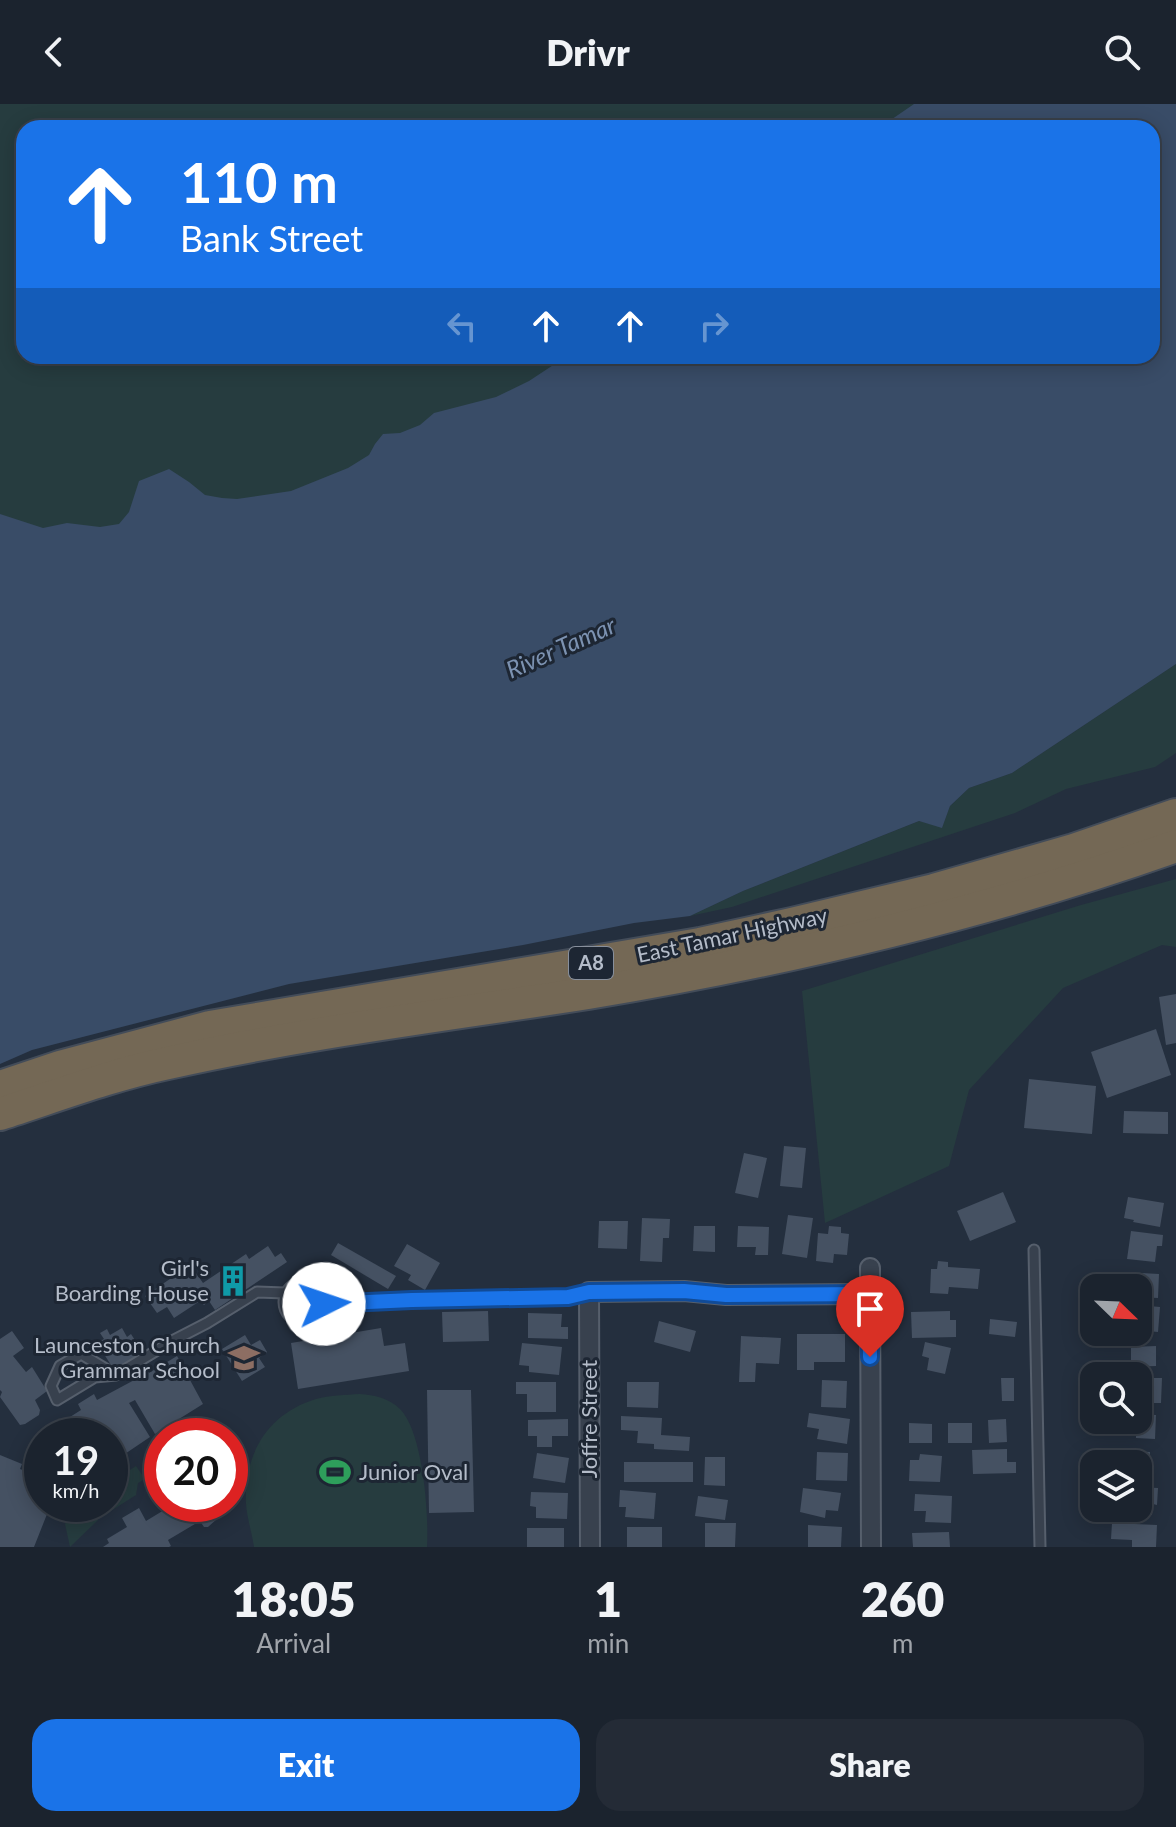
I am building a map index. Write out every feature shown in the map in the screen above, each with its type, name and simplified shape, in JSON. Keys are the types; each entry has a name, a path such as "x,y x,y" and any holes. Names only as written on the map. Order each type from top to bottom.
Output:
{"highway":[{"name":"East Tamar Highway","path":"0,1087 60,1067 210,1027 654,952 792,924 934,890 1074,850 1176,815"},
{"name":"East Tamar Highway","path":"0,1114 95,1083 181,1060 375,1024 604,990 798,953 1002,902 1176,846"}],"street":[{"path":"870,1268 871,1547"},
{"path":"589,1292 869,1294"},
{"name":"Joffre Street","path":"589,1292 590,1547"}],"lane":[{"path":"1034,1250 1040,1547"},
{"path":"299,1282 312,1283 321,1292 324,1304 319,1316 301,1323 290,1317 284,1306 285,1293 299,1282"},
{"path":"116,1375 81,1354 60,1366 51,1386 57,1400 95,1377 116,1375 257,1292 285,1293"},
{"path":"324,1304 568,1297 589,1292"}],"green space":[{"path":"0,104 988,104 963,120 16,120 16,364 598,364 0,679"},
{"path":"1176,664 1176,753 1155,767 1066,789 1015,813 732,907 690,916 743,891 919,821 942,827 950,806 969,788 1012,773"},
{"path":"1176,879 1176,947 1162,945 1063,988 969,1090 949,1166 825,1223 802,991"},
{"name":"Junior Oval","path":"338,1395 376,1396 391,1402 408,1420 423,1474 427,1547 254,1547 248,1514 248,1475 262,1438 284,1415 299,1406"},
{"path":"136,1466 144,1480 138,1483 136,1495 128,1500 128,1471"},
{"path":"66,1522 96,1522 70,1547"}],"water":[{"name":"River Tamar","path":"914,104 1176,104 1176,664 1012,773 969,788 950,806 942,828 919,821 743,891 690,916 634,923 289,984 32,1050 0,1064 0,514 43,528 67,523 100,527 119,524 129,512 139,481 169,469 205,495 237,499 291,491 348,468 369,455 383,434 400,433 420,425 434,413 496,397 555,364 1160,364 1160,120 891,120"}],"building":[{"path":"1176,994 1176,1043 1166,1045 1159,997"},
{"path":"1156,1029 1171,1075 1107,1098 1091,1052"},
{"path":"1029,1079 1096,1086 1092,1134 1024,1128"},
{"path":"1124,1111 1168,1112 1168,1134 1123,1133"},
{"path":"784,1146 806,1148 802,1188 780,1186"},
{"path":"744,1153 767,1158 758,1198 735,1193"},
{"path":"1003,1192 1016,1222 970,1241 957,1211"},
{"path":"1128,1197 1164,1203 1160,1227 1124,1218"},
{"path":"788,1215 813,1218 807,1258 782,1254"},
{"path":"642,1218 670,1219 669,1238 663,1238 662,1262 640,1261"},
{"path":"599,1221 628,1221 627,1249 598,1248"},
{"path":"694,1226 715,1226 715,1252 693,1251"},
{"path":"738,1226 769,1227 768,1255 755,1255 756,1247 737,1247"},
{"path":"829,1226 841,1227 841,1233 849,1234 847,1255 834,1254 833,1263 816,1261 818,1233 828,1234"},
{"path":"1131,1231 1163,1235 1162,1246 1157,1246 1155,1262 1127,1259"},
{"path":"338,1243 396,1276 388,1289 331,1255"},
{"path":"407,1244 440,1263 425,1290 408,1280 411,1275 394,1266"},
{"name":"Girl's Boarding House","path":"268,1246 275,1257 281,1253 287,1262 215,1310 209,1301 204,1305 200,1301 174,1318 167,1307 157,1313 145,1296 183,1270 189,1278 196,1273 203,1283 246,1254 249,1259"},
{"path":"938,1261 948,1262 948,1267 980,1269 978,1289 949,1287 948,1294 930,1293 931,1269 937,1269"},
{"path":"1124,1272 1159,1274 1158,1298 1152,1298 1152,1274"},
{"path":"1152,1306 1160,1307 1158,1332 1152,1331"},
{"path":"488,1311 489,1341 443,1342 442,1312"},
{"path":"950,1311 950,1320 956,1320 956,1337 912,1338 911,1312"},
{"path":"528,1313 562,1314 561,1327 568,1327 568,1339 528,1338"},
{"path":"990,1319 1017,1322 1015,1337 989,1334"},
{"path":"659,1321 696,1331 690,1352 654,1342"},
{"path":"122,1328 127,1337 131,1334 138,1345 134,1348 141,1357 116,1373 97,1343 104,1339 100,1333 107,1329 110,1335"},
{"path":"381,1328 384,1346 405,1343 409,1371 298,1389 291,1343"},
{"path":"12,1331 24,1348 13,1356 26,1372 32,1367 47,1391 35,1400 39,1415 24,1418 24,1424 20,1425 0,1397 0,1339"},
{"path":"797,1334 845,1334 845,1362 814,1362 814,1370 797,1370"},
{"path":"245,1335 251,1345 260,1340 267,1352 259,1358 265,1367 242,1381 222,1349"},
{"path":"741,1336 781,1338 779,1364 756,1363 755,1382 739,1382"},
{"path":"925,1342 951,1348 945,1374 927,1370 929,1358 922,1356"},
{"path":"522,1343 562,1347 559,1375 529,1372 529,1366 519,1365"},
{"path":"1156,1346 1156,1366 1152,1366 1152,1362 1131,1362 1131,1347"},
{"path":"177,1356 203,1404 181,1418 146,1418 135,1400 129,1403 144,1427 144,1441 128,1452 128,1418 68,1418 81,1410 78,1404 94,1394 97,1400 138,1378 133,1369 144,1363 149,1373"},
{"path":"1001,1378 1014,1378 1014,1401 1002,1401"},
{"path":"1152,1378 1162,1378 1161,1403 1152,1403"},
{"path":"822,1380 847,1381 846,1408 821,1407"},
{"path":"516,1382 556,1382 556,1412 527,1412 527,1394 516,1394"},
{"path":"627,1382 659,1382 658,1408 627,1407"},
{"path":"427,1390 471,1390 474,1512 429,1513"},
{"path":"809,1413 850,1419 847,1444 817,1439 819,1429 807,1427"},
{"path":"1152,1415 1156,1415 1155,1439 1136,1438 1136,1434 1152,1434"},
{"path":"621,1416 662,1418 661,1435 690,1437 689,1451 654,1449 654,1444 637,1443 638,1431 621,1430"},
{"path":"568,1419 568,1436 552,1436 552,1447 537,1447 537,1436 528,1436 528,1420"},
{"path":"1006,1419 1007,1442 989,1443 988,1420"},
{"path":"909,1423 932,1424 932,1443 909,1443"},
{"path":"948,1423 972,1423 972,1443 948,1443"},
{"path":"1007,1449 1007,1462 1016,1462 1016,1473 973,1474 972,1450"},
{"path":"817,1452 848,1453 847,1481 816,1480"},
{"path":"537,1453 569,1458 565,1483 533,1478"},
{"path":"920,1454 942,1456 940,1482 909,1481 910,1460 919,1460"},
{"path":"0,1455 22,1464 24,1522 44,1522 34,1547 0,1547"},
{"path":"705,1457 725,1457 725,1486 704,1485"},
{"path":"624,1462 693,1462 693,1482 624,1482"},
{"path":"803,1488 841,1493 838,1511 826,1510 825,1518 800,1512"},
{"path":"1152,1488 1158,1488 1157,1505 1153,1504 1152,1515"},
{"path":"620,1490 656,1493 654,1519 625,1517 626,1507 619,1507"},
{"path":"531,1492 568,1493 567,1519 536,1518 536,1507 530,1506"},
{"path":"915,1494 952,1496 951,1523 925,1522 926,1511 914,1511"},
{"path":"698,1496 728,1500 725,1520 695,1516"},
{"path":"139,1508 144,1522 198,1522 168,1540 169,1547 103,1547 109,1543 107,1539 127,1527 124,1522 128,1522 128,1514"},
{"path":"201,1522 214,1522 208,1527"},
{"path":"705,1523 736,1523 735,1547 705,1547"},
{"path":"1112,1523 1157,1525 1156,1547 1132,1547 1132,1540 1111,1539"},
{"path":"808,1525 842,1527 841,1547 808,1547"},
{"path":"627,1527 662,1527 662,1547 627,1547"},
{"path":"527,1528 564,1528 564,1547 527,1547"},
{"path":"949,1532 950,1547 913,1547 912,1533"}],"place":[{"name":"Girl's Boarding House","path":"233,1281"},
{"name":"Launceston Church Grammar School","path":"244,1358"},
{"name":"Junior Oval","path":"335,1472"}],"route":[{"path":"324,1304 568,1297 589,1292 869,1294 870,1357"}]}
